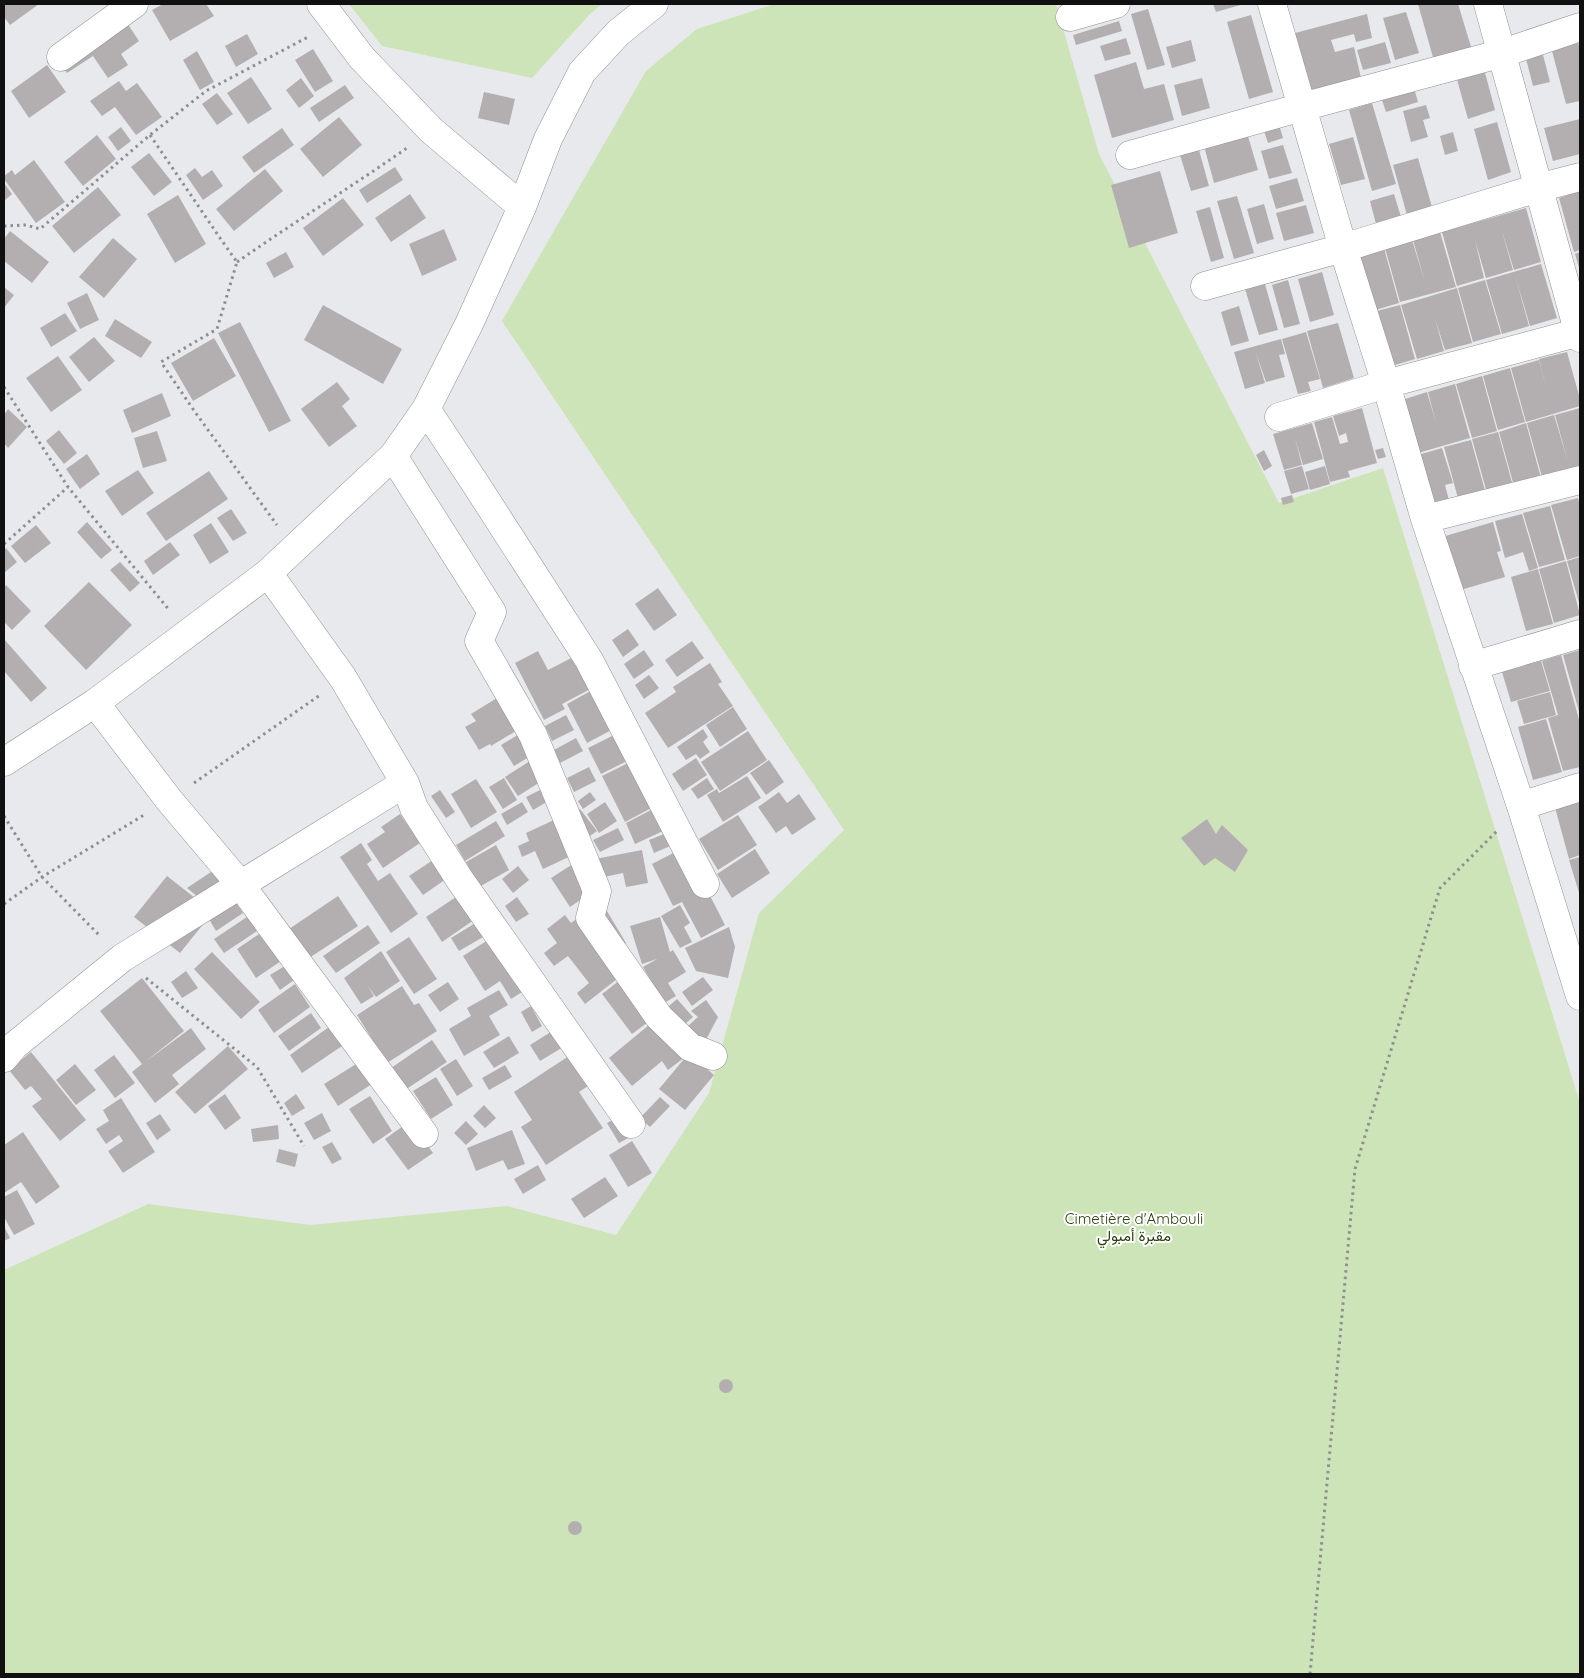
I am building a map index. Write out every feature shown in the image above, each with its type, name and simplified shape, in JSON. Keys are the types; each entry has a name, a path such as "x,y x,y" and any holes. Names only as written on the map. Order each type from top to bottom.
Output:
{"street":[{"path":"61,57 134,4"},
{"path":"4,762 96,703 268,573 393,456 426,410 469,324 522,207 548,138 582,72 618,33 654,4"},
{"path":"1070,17 1116,4"},
{"path":"1272,4 1425,519 1521,806 1572,940 1580,996"},
{"path":"1279,417 1386,384 1580,335 1488,4"},
{"path":"328,13 362,58 431,130 522,207"},
{"path":"1130,155 1502,53 1580,27"},
{"path":"1205,286 1343,248 1538,188 1580,177"},
{"path":"426,410 475,482 589,660 705,884"},
{"path":"393,456 492,612 479,641 533,735 598,891 590,918 659,1017 690,1047 713,1056"},
{"path":"1425,519 1580,480"},
{"path":"268,573 343,678 405,783 414,808 460,880 631,1124"},
{"path":"1473,666 1580,634"},
{"path":"96,703 169,800 240,884 424,1134"},
{"path":"4,1058 14,1046 122,958 405,783"},
{"path":"1521,806 1580,787"}],"path":[{"path":"4,226 26,225 40,229 150,135 206,91 328,13"},
{"path":"294,549 161,362 217,329 237,262 302,217 349,188 431,130"},
{"path":"150,135 237,262"},
{"path":"4,388 68,487 188,632"},
{"path":"4,544 68,487"},
{"path":"1310,1674 1355,1169 1440,888 1521,806"},
{"path":"4,816 42,877 122,958 257,1067 304,1146"}],"green space":[{"path":"349,4 602,4 590,14 532,78 382,46"},
{"name":"Cimetière d'Ambouli مقبرة أمبولي","path":"774,4 1056,4 1099,154 1279,503 1383,468 1580,1103 1580,1674 4,1674 4,1270 148,1204 311,1225 507,1206 616,1235 709,1093 759,913 844,830 502,321 646,71 697,29"}],"building":[{"path":"4,4 39,4 10,25 4,17"},
{"path":"163,4 206,4 214,16 170,41 152,10"},
{"path":"1213,4 1244,4 1216,12"},
{"path":"1418,4 1458,4 1472,50 1434,61"},
{"path":"1148,9 1165,65 1147,70 1131,14"},
{"path":"1406,12 1419,53 1395,60 1383,18"},
{"path":"1367,14 1372,38 1356,42 1354,34 1331,40 1335,52 1354,47 1361,78 1310,91 1295,33"},
{"path":"1251,15 1273,92 1249,99 1227,22"},
{"path":"125,20 139,41 121,54 128,65 108,78 93,56 67,73 60,63"},
{"path":"1119,21 1122,31 1076,45 1073,35"},
{"path":"247,34 258,54 236,67 225,46"},
{"path":"1126,38 1131,54 1105,61 1100,46"},
{"path":"1191,40 1196,61 1172,68 1166,47"},
{"path":"1578,41 1580,51 1580,101 1566,104 1551,47"},
{"path":"1385,42 1391,63 1363,70 1357,50"},
{"path":"1541,47 1550,82 1533,86 1524,51"},
{"path":"313,49 333,81 315,92 295,60"},
{"path":"197,51 214,82 200,90 183,60"},
{"path":"1136,62 1144,89 1164,84 1174,120 1112,138 1094,75"},
{"path":"47,65 66,92 29,118 11,91"},
{"path":"1484,69 1495,110 1468,119 1456,76"},
{"path":"251,77 272,109 248,124 227,93"},
{"path":"301,78 314,96 299,108 286,90"},
{"path":"1202,78 1210,108 1182,116 1174,85"},
{"path":"119,81 126,91 137,83 162,117 136,135 115,107 102,116 90,101"},
{"path":"345,85 354,98 319,122 310,108"},
{"path":"1414,88 1418,102 1386,112 1381,97"},
{"path":"484,92 515,99 509,125 478,118"},
{"path":"217,93 233,114 217,125 202,104"},
{"path":"1372,103 1396,184 1372,191 1349,110"},
{"path":"1426,105 1430,118 1423,120 1428,137 1411,142 1403,111"},
{"path":"339,117 362,145 323,177 300,149"},
{"path":"1580,119 1580,154 1553,161 1544,128"},
{"path":"1278,121 1283,138 1268,143 1262,125"},
{"path":"1497,122 1511,172 1488,180 1474,129"},
{"path":"121,127 131,141 118,151 108,137"},
{"path":"282,128 294,145 254,173 242,157"},
{"path":"1453,132 1458,151 1445,155 1440,136"},
{"path":"1247,133 1258,170 1214,183 1204,146"},
{"path":"97,135 116,159 83,186 64,162"},
{"path":"1353,137 1365,179 1341,185 1329,144"},
{"path":"1283,145 1292,173 1269,179 1261,151"},
{"path":"1199,150 1209,186 1191,191 1180,155"},
{"path":"149,153 172,182 154,196 131,167"},
{"path":"1418,158 1432,207 1407,215 1393,165"},
{"path":"34,160 65,202 36,223 4,179 4,176 12,170 15,175"},
{"path":"395,167 403,180 367,203 359,190"},
{"path":"195,168 202,177 212,170 223,186 203,200 186,175"},
{"path":"265,169 283,191 234,231 216,209"},
{"path":"1160,171 1178,233 1129,248 1111,185"},
{"path":"1297,178 1304,201 1276,209 1269,186"},
{"path":"4,183 12,194 4,201"},
{"path":"98,187 121,215 74,253 52,226"},
{"path":"1580,191 1580,250 1574,252 1559,198"},
{"path":"410,194 426,218 391,242 375,218"},
{"path":"1394,194 1401,217 1376,224 1370,201"},
{"path":"178,195 206,244 175,263 147,214"},
{"path":"1237,196 1254,253 1234,259 1217,201"},
{"path":"343,198 364,225 323,256 303,228"},
{"path":"1264,204 1274,239 1257,244 1247,209"},
{"path":"1306,205 1314,233 1284,241 1276,213"},
{"path":"1210,207 1224,258 1211,262 1196,211"},
{"path":"1526,208 1541,262 1514,270 1501,228 1513,270 1486,278 1475,240 1484,278 1457,286 1442,232"},
{"path":"444,229 457,260 422,276 409,244"},
{"path":"10,231 49,262 32,283 4,261 4,239"},
{"path":"1440,232 1456,287 1400,302 1385,248 1412,240 1425,282 1413,240"},
{"path":"113,238 137,259 104,298 79,277"},
{"path":"1384,248 1399,303 1372,311 1356,256"},
{"path":"286,252 294,267 274,278 266,263"},
{"path":"1580,252 1580,271 1575,254"},
{"path":"1541,264 1557,318 1530,326 1516,279 1529,326 1502,334 1486,280"},
{"path":"1322,272 1334,315 1310,322 1298,279"},
{"path":"1288,280 1300,324 1284,328 1272,285"},
{"path":"1485,280 1501,334 1473,342 1458,288"},
{"path":"1265,284 1278,330 1259,335 1245,289"},
{"path":"1457,288 1472,343 1445,350 1435,319 1444,351 1417,359 1401,305"},
{"path":"4,289 14,295 4,308"},
{"path":"87,293 99,320 80,329 67,303"},
{"path":"323,305 402,349 383,384 304,340"},
{"path":"1400,305 1415,359 1388,367 1373,312"},
{"path":"1239,306 1249,341 1231,346 1221,312"},
{"path":"65,313 77,331 51,347 40,328"},
{"path":"115,319 152,342 141,358 105,336"},
{"path":"240,322 291,421 269,432 218,333"},
{"path":"1338,323 1354,378 1323,388 1307,331"},
{"path":"1306,332 1320,379 1308,382 1311,391 1298,394 1282,339"},
{"path":"94,337 115,361 89,382 69,357"},
{"path":"214,338 236,376 193,401 171,363"},
{"path":"1281,339 1285,354 1279,355 1285,377 1266,382 1256,353 1265,383 1245,389 1234,352"},
{"path":"1567,352 1580,399 1580,406 1526,422 1511,368 1539,360 1547,391 1539,359"},
{"path":"58,356 82,390 51,412 26,378"},
{"path":"1510,368 1525,422 1498,430 1483,376"},
{"path":"1482,376 1497,431 1472,438 1456,384"},
{"path":"337,382 350,399 342,406 357,426 329,447 301,409"},
{"path":"1455,384 1470,438 1418,453 1402,400 1427,392 1436,423 1428,392"},
{"path":"162,393 171,416 132,433 123,410"},
{"path":"1362,408 1377,463 1348,471 1350,477 1330,482 1314,422 1332,417 1340,444 1348,442 1346,433 1339,436 1333,416"},
{"path":"1580,408 1580,467 1542,477 1527,423 1554,415 1568,462 1555,415"},
{"path":"8,409 27,427 8,448 4,443 4,415"},
{"path":"1312,423 1323,459 1303,465 1295,438 1302,465 1284,470 1273,434"},
{"path":"1526,423 1541,478 1514,486 1499,432"},
{"path":"59,430 77,453 64,464 46,441"},
{"path":"157,431 167,461 143,468 134,438"},
{"path":"1498,432 1513,486 1487,493 1472,439"},
{"path":"1471,440 1486,494 1459,502 1444,447"},
{"path":"1383,448 1386,457 1378,459 1375,450"},
{"path":"1442,448 1453,483 1445,485 1450,504 1434,509 1418,455"},
{"path":"1264,450 1272,466 1264,471 1256,455"},
{"path":"87,454 100,474 80,489 66,469"},
{"path":"1302,466 1309,489 1291,494 1284,471"},
{"path":"1325,466 1330,484 1310,490 1305,472"},
{"path":"138,470 154,493 122,516 105,491"},
{"path":"209,471 228,499 166,541 146,513"},
{"path":"1292,495 1294,502 1283,505 1281,498"},
{"path":"1578,498 1580,505 1580,556 1567,560 1551,505"},
{"path":"1550,506 1565,560 1539,567 1523,513"},
{"path":"231,509 247,533 233,541 217,518"},
{"path":"1522,514 1538,568 1529,571 1523,552 1505,558 1495,521"},
{"path":"87,522 112,550 101,559 77,532"},
{"path":"1493,522 1501,551 1497,552 1505,577 1457,591 1442,537"},
{"path":"211,523 229,552 210,564 193,535"},
{"path":"36,525 51,543 25,563 11,546"},
{"path":"170,542 180,555 153,575 144,561"},
{"path":"6,548 17,562 4,573 4,550"},
{"path":"1580,557 1580,606 1567,561"},
{"path":"1566,561 1580,615 1554,623 1539,569"},
{"path":"120,562 140,583 130,592 110,570"},
{"path":"1538,569 1553,624 1526,631 1511,577"},
{"path":"89,582 132,625 86,670 44,626"},
{"path":"6,585 31,611 12,630 4,622 4,588"},
{"path":"658,588 677,615 654,631 635,604"},
{"path":"628,629 639,645 623,657 612,640"},
{"path":"4,639 47,688 31,702 4,671"},
{"path":"692,641 704,658 677,677 665,660"},
{"path":"644,650 654,665 634,679 624,664"},
{"path":"1580,650 1580,715 1563,655"},
{"path":"538,651 548,670 581,653 598,685 562,704 565,709 544,720 515,663"},
{"path":"1561,655 1580,723 1580,767 1563,771 1548,718 1558,715 1542,661"},
{"path":"1541,661 1550,691 1511,702 1502,672"},
{"path":"710,663 722,682 718,684 733,706 668,748 645,713 676,692 673,687"},
{"path":"649,675 659,688 644,699 635,685"},
{"path":"598,687 619,726 587,743 567,704"},
{"path":"1550,692 1556,715 1524,724 1517,701"},
{"path":"505,693 526,725 491,746 490,744 479,750 465,727 476,721 471,714"},
{"path":"733,707 747,729 720,747 706,725"},
{"path":"566,715 574,730 552,741 545,726"},
{"path":"1546,719 1562,772 1533,780 1518,727"},
{"path":"703,729 708,737 703,742 710,752 700,759 696,754 686,760 677,747"},
{"path":"748,731 767,760 720,791 701,762"},
{"path":"620,732 633,758 601,774 588,748"},
{"path":"521,733 534,754 514,766 501,745"},
{"path":"576,738 583,751 560,763 554,750"},
{"path":"696,758 707,775 683,791 672,774"},
{"path":"533,759 545,779 518,796 505,777"},
{"path":"634,760 657,805 625,822 602,776"},
{"path":"769,760 784,782 766,795 750,773"},
{"path":"589,767 596,781 574,792 567,778"},
{"path":"747,776 761,798 723,822 707,795 717,789 719,793"},
{"path":"504,778 517,800 503,809 489,787"},
{"path":"707,778 714,789 698,799 691,789"},
{"path":"476,779 497,812 471,828 451,794"},
{"path":"544,788 550,800 533,810 526,797"},
{"path":"440,790 455,812 446,818 431,796"},
{"path":"590,792 596,800 583,809 578,801"},
{"path":"779,792 787,803 799,794 816,819 792,835 786,826 776,833 758,807"},
{"path":"1580,792 1580,855 1569,859 1553,800"},
{"path":"522,802 528,812 507,825 501,814"},
{"path":"605,802 617,821 599,833 587,814"},
{"path":"580,809 597,831 584,840 568,818"},
{"path":"653,809 663,831 635,844 626,823"},
{"path":"400,814 420,843 383,868 367,844 385,832 381,827"},
{"path":"738,815 757,845 718,870 699,839"},
{"path":"556,819 573,855 543,869 535,851 522,857 518,846 529,841 526,833"},
{"path":"1207,819 1216,834 1222,825 1248,850 1235,872 1215,858 1204,866 1181,838"},
{"path":"496,821 505,836 465,861 456,845"},
{"path":"618,828 624,840 600,852 593,840"},
{"path":"669,832 675,844 654,853 649,840"},
{"path":"361,843 372,860 367,864 378,881 390,873 418,914 391,933 340,857"},
{"path":"496,845 509,870 479,887 466,862"},
{"path":"685,847 725,925 701,938 682,902 673,906 652,864"},
{"path":"755,849 770,873 732,898 717,874"},
{"path":"642,850 648,883 626,887 623,873 599,878 595,859"},
{"path":"1580,857 1580,896 1569,860"},
{"path":"436,858 449,877 423,895 409,876"},
{"path":"576,862 595,890 570,907 551,878"},
{"path":"518,866 529,880 513,893 502,879"},
{"path":"214,870 243,913 216,931 209,919 215,911 187,888"},
{"path":"167,876 213,912 180,953 134,917"},
{"path":"465,891 481,915 442,942 426,917"},
{"path":"338,896 358,926 309,958 289,929"},
{"path":"517,897 529,914 516,922 505,906"},
{"path":"680,905 690,923 684,927 692,942 680,948 661,916"},
{"path":"604,906 626,943 614,950 593,914"},
{"path":"253,913 263,927 224,953 214,939"},
{"path":"565,915 571,923 582,915 626,972 585,1004 577,993 589,983 568,956 554,966 544,953 557,943 547,929"},
{"path":"660,917 670,952 673,950 686,972 668,983 676,996 664,1003 643,967 657,959 642,964 630,926"},
{"path":"482,919 490,933 459,951 451,938"},
{"path":"368,925 380,943 336,973 323,956"},
{"path":"729,927 735,947 728,978 696,971 685,948"},
{"path":"265,930 284,959 256,978 237,949"},
{"path":"496,935 530,987 511,999 500,981 485,991 463,956"},
{"path":"409,937 437,979 414,994 386,952"},
{"path":"381,951 400,981 376,997 367,985 374,996 361,1004 344,978"},
{"path":"212,952 260,1002 241,1019 194,969"},
{"path":"288,964 297,978 280,990 270,975"},
{"path":"186,971 198,988 182,998 171,982"},
{"path":"624,977 655,1017 632,1034 602,994"},
{"path":"703,977 713,990 692,1006 682,992"},
{"path":"142,978 184,1031 145,1062 191,1028 206,1049 172,1075 179,1084 155,1103 132,1072 142,1064 100,1011"},
{"path":"448,982 459,999 440,1012 428,995"},
{"path":"295,984 310,1007 274,1033 258,1010"},
{"path":"402,986 414,1005 419,1003 437,1031 387,1063 357,1015"},
{"path":"499,990 508,1005 489,1016 500,1035 464,1056 449,1029 471,1016 467,1008"},
{"path":"677,999 693,1017 678,1030 662,1012"},
{"path":"706,1000 718,1017 701,1049 688,1026 698,1017 691,1011"},
{"path":"531,1006 542,1026 532,1032 521,1012"},
{"path":"311,1013 321,1028 289,1051 278,1036"},
{"path":"655,1020 685,1057 668,1070 662,1061 632,1086 609,1058"},
{"path":"329,1027 342,1046 302,1073 290,1055"},
{"path":"554,1030 565,1046 540,1061 530,1045"},
{"path":"509,1036 519,1053 494,1068 483,1052"},
{"path":"432,1040 447,1062 405,1090 391,1068"},
{"path":"228,1046 248,1069 195,1114 175,1092"},
{"path":"31,1052 86,1120 60,1141 32,1106 42,1099 31,1086 25,1090 9,1070"},
{"path":"689,1053 714,1075 685,1110 659,1089"},
{"path":"572,1054 591,1084 579,1092 603,1128 546,1165 521,1127 532,1120 514,1092"},
{"path":"114,1055 135,1083 115,1098 94,1070"},
{"path":"456,1059 473,1086 457,1096 440,1069"},
{"path":"361,1061 375,1082 338,1106 324,1084"},
{"path":"75,1064 96,1090 76,1105 56,1080"},
{"path":"505,1065 512,1077 489,1090 482,1078"},
{"path":"436,1077 453,1105 431,1119 413,1091"},
{"path":"225,1094 241,1118 225,1130 208,1106"},
{"path":"296,1094 305,1108 292,1116 284,1103"},
{"path":"370,1096 392,1131 373,1144 349,1109"},
{"path":"660,1097 670,1106 650,1127 640,1118"},
{"path":"121,1098 155,1152 123,1173 108,1151 123,1141 119,1135 106,1144 96,1129 109,1121 103,1110"},
{"path":"484,1105 496,1118 485,1128 473,1116"},
{"path":"322,1113 331,1131 314,1140 304,1123"},
{"path":"160,1114 171,1130 157,1140 146,1123"},
{"path":"620,1116 632,1136 619,1143 607,1123"},
{"path":"410,1121 433,1153 408,1170 385,1139"},
{"path":"466,1121 478,1134 466,1145 454,1133"},
{"path":"278,1125 279,1139 253,1142 251,1129"},
{"path":"512,1130 525,1164 508,1170 503,1160 476,1171 467,1148"},
{"path":"23,1132 60,1187 36,1204 21,1182 4,1193 4,1145"},
{"path":"632,1141 652,1173 628,1187 609,1155"},
{"path":"332,1142 342,1159 332,1164 322,1147"},
{"path":"279,1149 298,1154 295,1167 276,1162"},
{"path":"538,1165 546,1180 523,1194 514,1179"},
{"path":"605,1177 618,1196 584,1218 571,1199"},
{"path":"17,1190 35,1224 14,1235 4,1217 4,1197"},
{"path":"4,1226 10,1238 4,1241"},
{"path":"726,1379 731,1381 733,1386 731,1391 726,1393 721,1391 719,1386 721,1381"},
{"path":"575,1521 580,1523 582,1528 580,1533 575,1535 570,1533 568,1528 570,1523"}]}
